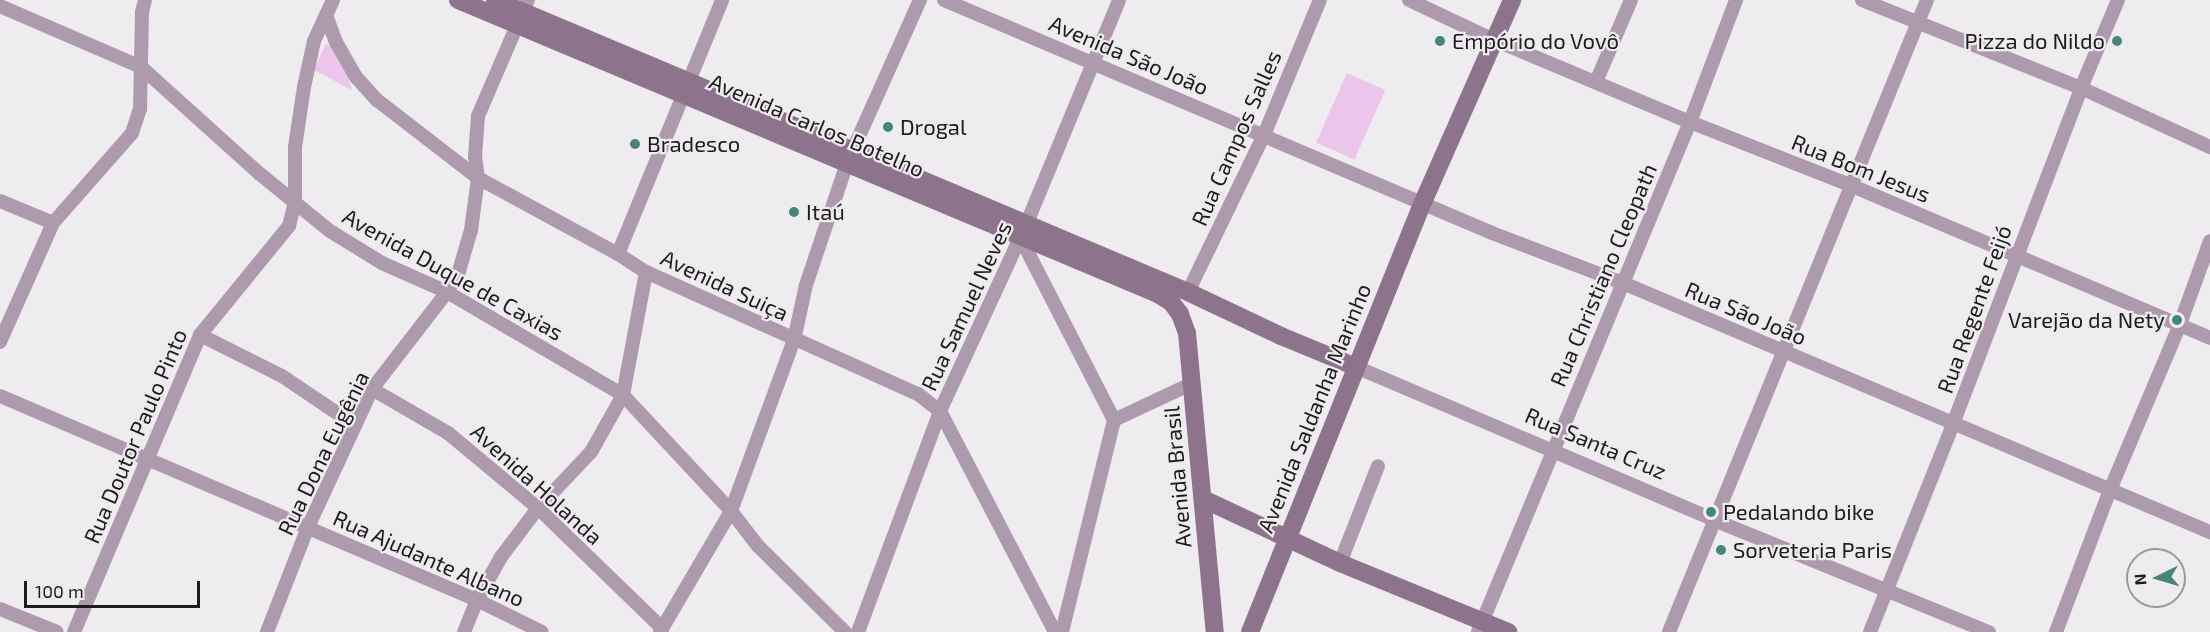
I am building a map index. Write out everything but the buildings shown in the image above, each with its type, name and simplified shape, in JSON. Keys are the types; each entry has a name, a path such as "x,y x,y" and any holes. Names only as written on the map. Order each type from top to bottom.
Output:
{"main road":[{"name":"Avenida Carlos Botelho","path":"458,0 523,12"},
{"name":"Avenida Carlos Botelho","path":"495,0 687,89 1023,231 1158,294"},
{"name":"Avenida Saldanha Marinho","path":"1250,632 1490,37 1499,0"},
{"name":"Avenida Saldanha Marinho","path":"1490,37 1512,0"},
{"name":"Avenida Carlos Botelho","path":"1023,231 1196,295"},
{"path":"1158,294 1196,295 1183,319 1176,307 1158,294"},
{"name":"Rua Santa Cruz","path":"1196,295 1356,367"},
{"name":"Avenida Brasil","path":"1183,319 1193,383 1215,632"},
{"path":"1203,499 1480,627 1508,632"}],"street":[{"path":"0,342 53,223 132,133 140,109 142,12 145,0"},
{"name":"Rua Doutor Paulo Pinto","path":"74,632 200,335 289,226 295,202 295,147 304,87 314,40 333,0"},
{"path":"618,254 722,0"},
{"path":"661,630 731,511 794,340 806,285 850,156 920,0"},
{"name":"Avenida São João","path":"944,0 1264,135"},
{"name":"Rua Samuel Neves","path":"858,632 940,411 1023,231 1119,0"},
{"name":"Rua Campos Salles","path":"1196,295 1320,0"},
{"name":"Rua Bom Jesus","path":"1409,0 1690,122 1850,185 2210,338"},
{"path":"1596,82 1631,0"},
{"name":"Rua Christiano Cleopath","path":"1480,627 1690,122 1736,0"},
{"path":"1862,0 2081,88 2210,147"},
{"path":"1669,632 1785,353 1850,185 1926,0"},
{"name":"Rua Regente Feijó","path":"1870,632 1953,424 2015,255 2118,0"},
{"name":"Avenida Duque de Caxias","path":"0,6 141,67 226,144 330,231 382,263 447,292 623,395 731,511 758,546 845,632"},
{"name":"Rua Dona Eugênia","path":"267,632 308,527 372,389 447,292 466,252 478,178 477,116 523,12"},
{"name":"Avenida Suiça","path":"326,15 336,42 356,77 377,100 478,178 618,254 645,272 918,394 940,411 1056,632"},
{"name":"Rua São João","path":"1264,135 1492,233 1623,284 2210,532"},
{"path":"0,201 53,223"},
{"path":"1023,231 1114,420 1062,632"},
{"path":"2056,632 2110,490 2180,324 2210,241"},
{"path":"464,632 477,600 501,557 538,508 591,452 623,395 645,272"},
{"path":"200,335 282,376 356,425"},
{"name":"Rua Santa Cruz","path":"1356,367 1714,520 1989,632"},
{"path":"1114,420 1193,383"},
{"name":"Avenida Holanda","path":"372,389 448,433 538,508 661,630"},
{"name":"Rua Ajudante Albano","path":"0,396 477,600 542,632"},
{"path":"1340,562 1378,466"},
{"path":"0,609 57,632"}],"shaded area":[{"path":"326,43 336,52 344,65 352,90 314,70"},
{"path":"1347,73 1385,90 1354,160 1316,142"}],"place":[{"name":"Empório do Vovô","path":"1440,41"},
{"name":"Pizza do Nildo","path":"2117,41"},
{"name":"Drogal","path":"888,127"},
{"name":"Bradesco","path":"635,144"},
{"name":"Itaú","path":"794,212"},
{"name":"Varejão da Nety","path":"2177,320"},
{"name":"Pedalando bike","path":"1711,512"},
{"name":"Sorveteria Paris","path":"1721,550"}]}
